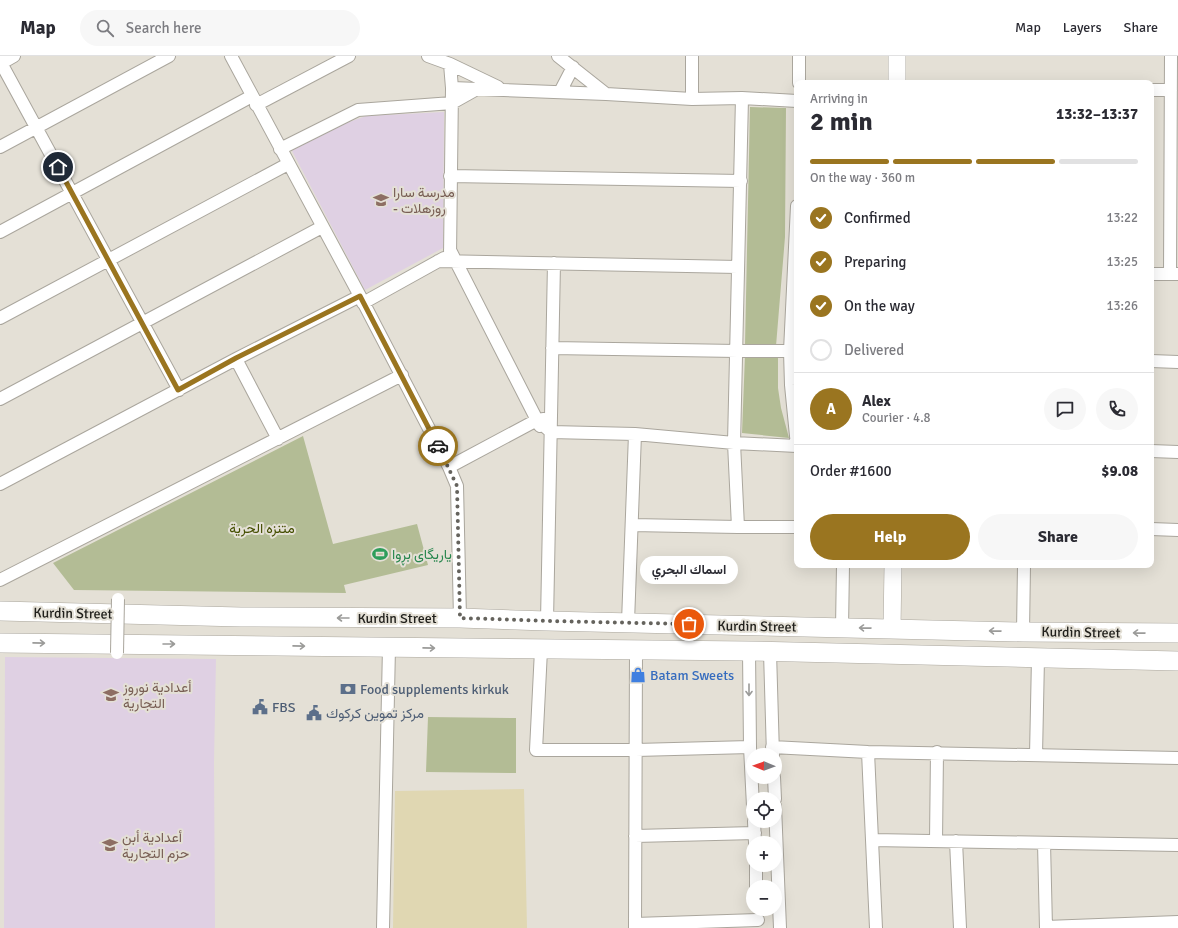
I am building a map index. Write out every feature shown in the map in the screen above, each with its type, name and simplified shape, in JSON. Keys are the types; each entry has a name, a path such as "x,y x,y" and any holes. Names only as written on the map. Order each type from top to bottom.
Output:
{"main road":[{"name":"Kurdin Street","path":"0,611 241,617 460,618 1023,632 1178,633"},
{"path":"241,617 241,645"},
{"name":"Kurdin Street","path":"0,642 770,652 1178,661"}],"street":[{"path":"14,56 0,62 178,390"},
{"path":"0,147 169,56"},
{"path":"231,56 402,376 449,467 457,486 460,618"},
{"path":"0,232 72,193 254,100 349,56"},
{"path":"431,56 504,90"},
{"path":"558,56 606,94"},
{"path":"692,56 692,99"},
{"path":"799,56 799,80"},
{"path":"896,80 898,56"},
{"path":"1154,274 1174,274 1171,56"},
{"path":"450,64 452,103 449,258 550,445"},
{"path":"560,92 573,67"},
{"path":"452,88 692,99 742,98 794,101"},
{"path":"280,149 358,110 452,103 478,89"},
{"path":"1154,90 1171,90"},
{"path":"738,528 734,443 742,98"},
{"path":"0,318 288,164"},
{"path":"450,176 741,180"},
{"path":"0,399 143,324 322,227"},
{"path":"0,484 236,358 449,258 554,263 738,267"},
{"path":"547,621 554,263"},
{"path":"794,268 790,351 794,416"},
{"path":"552,348 790,351"},
{"path":"236,358 278,439"},
{"path":"1154,361 1178,362"},
{"path":"0,580 402,376"},
{"path":"449,467 537,420 551,419"},
{"path":"537,420 551,432 635,434 734,443 794,446"},
{"path":"628,622 635,434"},
{"path":"1154,451 1178,452"},
{"path":"632,525 738,528 794,526"},
{"path":"1154,529 1178,530"},
{"path":"842,628 843,568"},
{"path":"892,628 893,568"},
{"path":"1023,632 1024,568"},
{"path":"117,653 118,599"},
{"path":"383,928 390,647"},
{"path":"541,650 536,750 636,750 750,747"},
{"path":"636,651 635,926 758,919"},
{"path":"749,652 750,747 752,792"},
{"path":"770,652 773,748"},
{"path":"1036,755 1038,658"},
{"path":"782,751 937,752 1178,758"},
{"path":"868,752 876,928"},
{"path":"936,841 937,752"},
{"path":"776,828 780,928"},
{"path":"635,836 754,832"},
{"path":"872,840 1178,845"},
{"path":"956,841 960,928"},
{"path":"1044,843 1046,928 1178,922"}],"shaded area":[{"name":"مدرسة سارا - روزهلات","path":"444,112 443,248 365,290 292,151 321,132 366,116"},
{"name":"أعدادية أبن حزم التجارية","path":"5,657 216,659 214,762 215,928 4,928"}],"green space":[{"path":"750,107 786,108 785,237 776,346 745,345"},
{"path":"745,355 778,356 778,388 781,408 789,438 742,433"},
{"name":"متنزه الحرية","path":"303,436 333,544 417,524 428,565 344,585 346,593 74,590 53,563"},
{"path":"428,717 516,718 516,773 426,772"}],"sand":[{"path":"524,789 527,928 393,928 395,791"}],"way so far":[{"path":"438,446 457,486 460,618 689,624"}],"place":[{"name":"مدرسة سارا - روزهلات","path":"381,200"},
{"name":"یاریگای بڕوا","path":"380,554"},
{"name":"اسماك البحري","path":"689,624"},
{"name":"Batam Sweets","path":"638,675"},
{"name":"Food supplements kirkuk","path":"348,689"},
{"name":"أعدادية نوروز التجارية","path":"111,695"},
{"name":"FBS","path":"260,707"},
{"name":"مركز تموين كركوك","path":"314,713"},
{"name":"أعدادية أبن حزم التجارية","path":"110,845"}],"route":[{"path":"58,167 178,390 236,358 360,296 438,446"}]}
